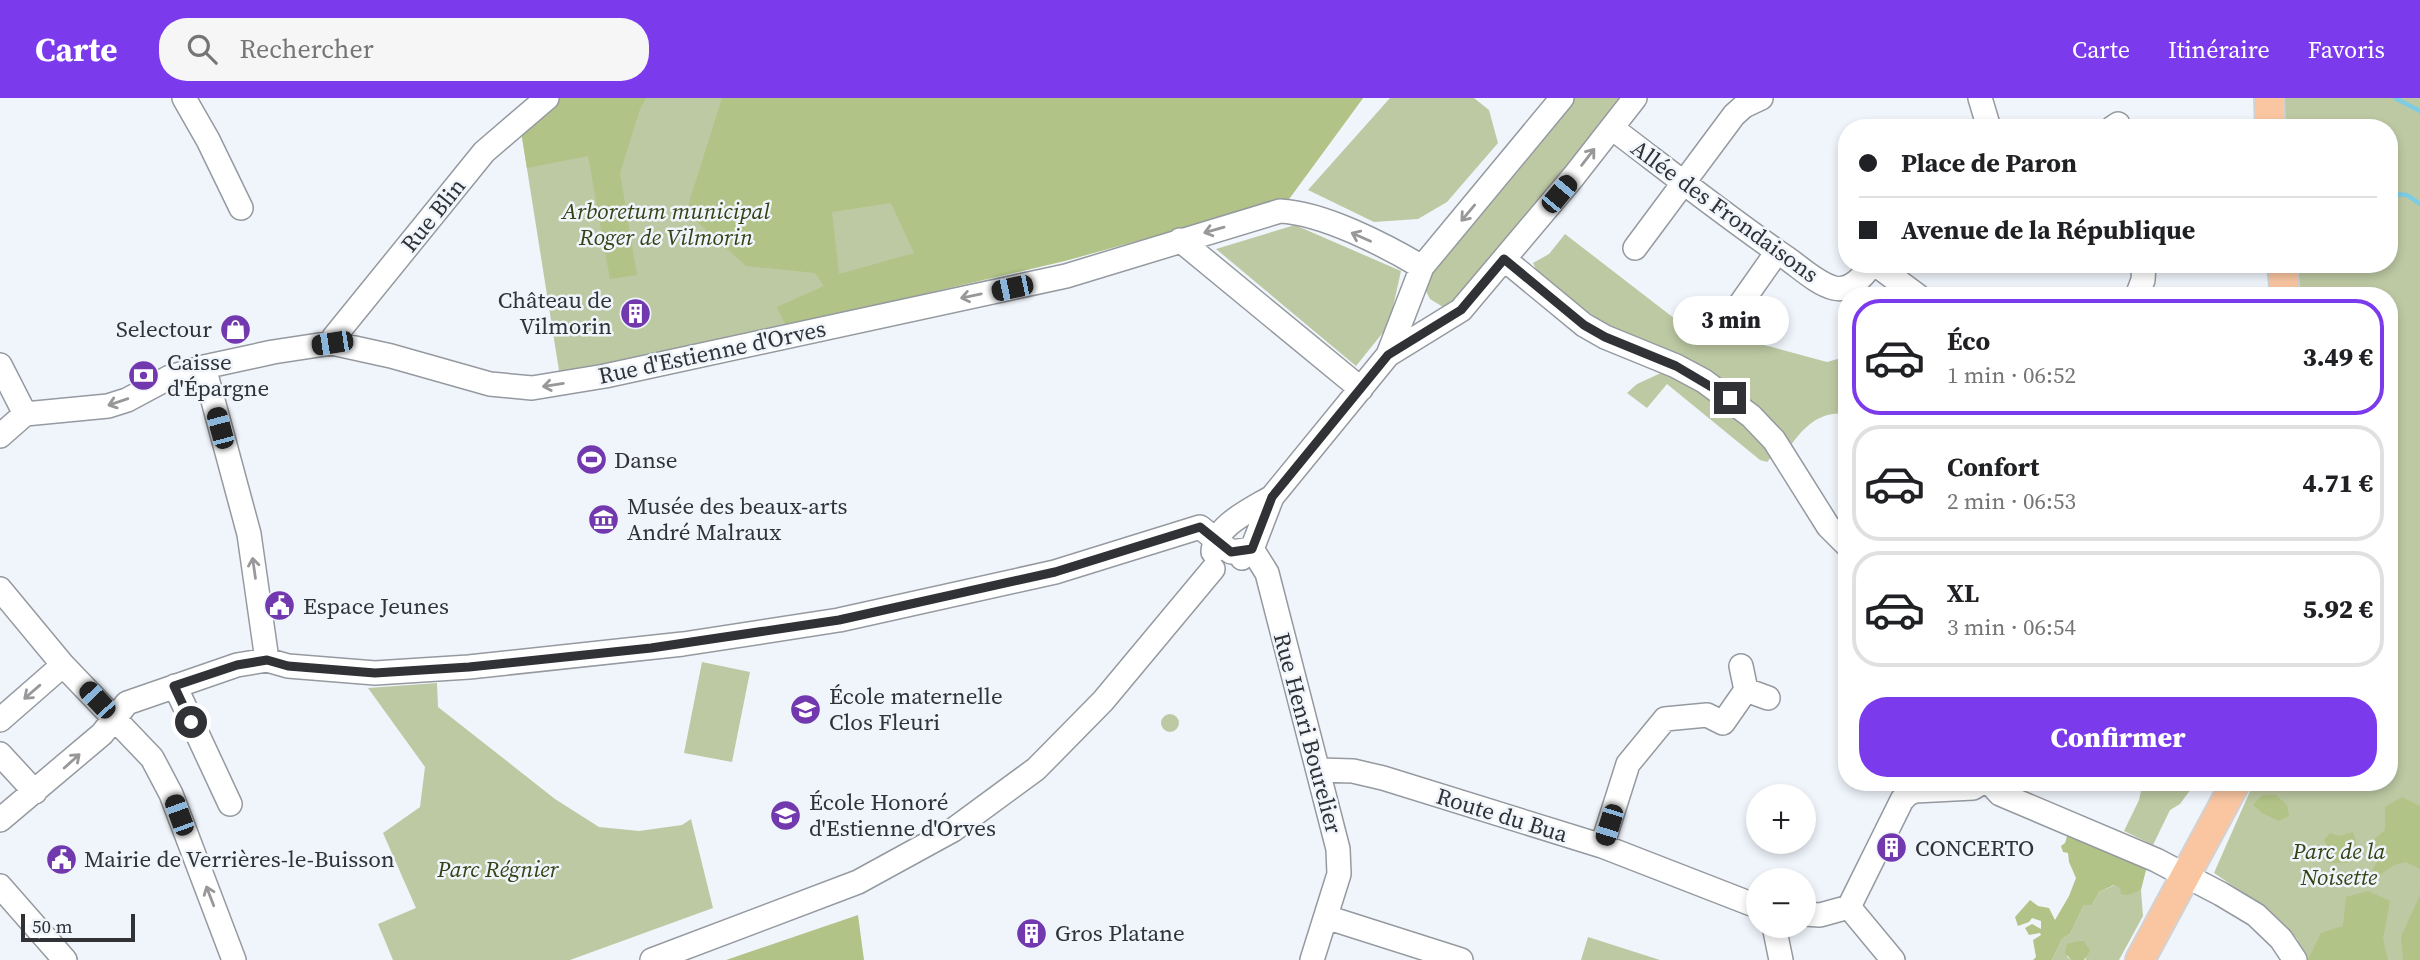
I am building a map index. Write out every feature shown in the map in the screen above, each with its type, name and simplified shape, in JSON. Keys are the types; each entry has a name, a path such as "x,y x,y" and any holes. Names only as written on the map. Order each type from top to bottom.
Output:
{"main road":[{"path":"2269,98 2270,119"},
{"path":"2140,960 2231,791"}],"street":[{"path":"184,98 241,208"},
{"name":"Rue Blin","path":"332,343 334,337 484,152 547,98"},
{"path":"1213,569 1213,548 1217,539 1233,522 1272,497 1388,355 1422,267 1562,98"},
{"path":"1388,355 1461,310 1635,98"},
{"path":"1635,248 1734,115 1744,106 1761,98"},
{"path":"1980,98 1986,119"},
{"name":"Allée des Frondaisons","path":"1612,128 1777,252 1825,285 1838,289"},
{"name":"Rue d'Estienne d'Orves","path":"25,414 83,410 118,403 170,377 204,367 332,343 391,356 490,384 532,388 605,376 1066,276 1280,211 1316,217 1400,254 1422,267"},
{"path":"1180,240 1361,389"},
{"path":"1739,306 1777,252"},
{"path":"1504,259 1584,325 1605,337 1676,366 1713,387 1751,416 1774,440 1828,526 1838,536"},
{"name":"Allée des Frondaisons","path":"1849,287 1866,273"},
{"name":"Allée des Frondaisons","path":"1886,273 1906,287"},
{"path":"1412,293 1428,311 1447,318"},
{"path":"0,365 25,414 0,436"},
{"path":"204,367 249,534 267,660"},
{"path":"652,960 858,882 953,830 1036,769 1102,701 1213,569 1241,559 1252,549 1272,497"},
{"path":"0,820 102,734 127,703 237,665 267,660 288,666 375,673 469,667 683,644 839,620 1055,572 1200,527 1231,552 1252,549"},
{"name":"Rue Henri Bourelier","path":"1252,549 1266,573 1338,849 1339,873 1312,960"},
{"path":"0,589 64,665 152,758 172,793 234,960"},
{"path":"0,720 64,665"},
{"path":"1602,846 1628,764 1665,719 1707,715 1723,723 1757,694 1741,666"},
{"path":"174,686 230,804"},
{"path":"0,754 35,792"},
{"name":"Route du Bua","path":"1319,770 1353,771 1383,778 1602,846 1746,902"},
{"path":"1816,915 1849,907 1897,810 1908,794 1915,791"},
{"path":"1997,791 2186,874 2256,915 2280,939 2295,960"},
{"path":"0,886 65,960"},
{"path":"1849,907 1893,960"},
{"path":"1326,917 1461,960"},
{"path":"1776,938 1781,960"}],"green space":[{"path":"560,98 646,98 620,173 637,275 610,279 588,156 527,168 521,131"},
{"name":"Arboretum municipal Roger de Vilmorin","path":"562,98 1363,98 1289,199 697,347 560,377 521,131"},
{"name":"Arboretum municipal Roger de Vilmorin","path":"722,98 1363,98 1289,199 1065,261 786,326 777,307 824,286 815,273 746,266 686,212","holes":["891,203 914,253 839,274 832,212"]},
{"path":"1390,98 1474,98 1489,110 1498,143 1447,202 1418,219 1374,222 1308,190"},
{"path":"1569,98 1628,98 1453,305 1443,307 1430,299 1423,285 1429,271"},
{"name":"Parc de la Noisette","path":"2284,98 2420,98 2420,960 2306,960 2297,939 2271,912 2214,873 2250,791 2398,791 2398,287 2299,287 2299,273 2398,273 2398,119 2285,119"},
{"path":"1295,225 1401,271 1389,325 1356,366 1216,249"},
{"path":"1565,234 1679,322 1700,332 1757,343 1827,362 1838,359 1838,413 1814,421 1791,445 1770,421 1609,328 1537,272 1533,263 1549,254"},
{"path":"1663,372 1703,393 1738,419 1773,455 1767,462 1760,460 1667,384 1647,408 1627,393 1637,384"},
{"path":"702,662 750,672 732,762 684,753"},
{"name":"Parc Régnier","path":"437,683 438,707 555,799 599,827 639,831 682,825 691,819 713,908 570,960 393,960 378,924 416,908 383,833 420,807 425,767 368,688"},
{"path":"1166,714 1174,714 1179,723 1177,730 1166,732 1161,727 1161,719"},
{"path":"2141,791 2189,791 2180,804 2170,810 2153,845 2124,831"},
{"path":"2262,795 2276,795 2287,805 2289,816 2279,821 2262,813 2253,805"},
{"path":"2402,797 2420,806 2420,869 2406,862 2394,865 2380,875 2372,870 2380,856 2371,842 2385,830 2385,807"},
{"path":"2353,832 2357,846 2347,863 2328,863 2318,854 2328,848 2324,840 2330,833 2339,836"},
{"path":"2068,833 2147,866 2141,890 2128,895 2121,894 2120,888 2114,885 2099,892 2092,905 2084,905 2070,934 2062,939 2052,960 2033,960 2036,957 2033,940 2041,935 2029,935 2025,928 2032,924 2041,929 2041,921 2032,918 2018,926 2015,917 2030,900 2038,906 2049,908 2055,920 2076,878 2068,853 2063,852 2061,846"},
{"path":"2115,885 2131,892 2141,890 2143,916 2119,960 2085,960 2078,941 2072,944 2067,957 2071,960 2052,960 2062,939 2070,934 2084,905 2092,905 2099,892"},
{"path":"2368,891 2390,901 2383,939 2388,960 2308,960 2321,933 2343,926 2346,897"},
{"path":"2420,895 2420,960 2403,960 2401,937"},
{"path":"858,915 864,960 726,960"},
{"path":"1588,937 1660,960 1581,960"},
{"path":"2084,941 2090,951 2084,960 2071,960 2065,953 2067,944"}],"waterway":[{"path":"2395,98 2420,111"},
{"path":"2398,194 2407,195 2420,204"}],"place":[{"name":"Château de Vilmorin","path":"635,313"},
{"name":"Selectour","path":"235,329"},
{"name":"Caisse d'Épargne","path":"144,375"},
{"name":"Danse","path":"591,460"},
{"name":"Musée des beaux-arts André Malraux","path":"604,519"},
{"name":"Espace Jeunes","path":"280,606"},
{"name":"École maternelle Clos Fleuri","path":"806,709"},
{"name":"École Honoré d'Estienne d'Orves","path":"786,815"},
{"name":"CONCERTO","path":"1892,848"},
{"name":"Mairie de Verrières-le-Buisson","path":"61,859"},
{"name":"Gros Platane","path":"1032,933"}],"route":[{"path":"191,722 174,686 237,665 267,660 288,666 375,673 469,667 623,651 839,620 1055,572 1200,527 1231,552 1252,549 1272,497 1388,355 1461,310 1504,259 1584,325 1605,337 1676,366 1730,398"}]}
